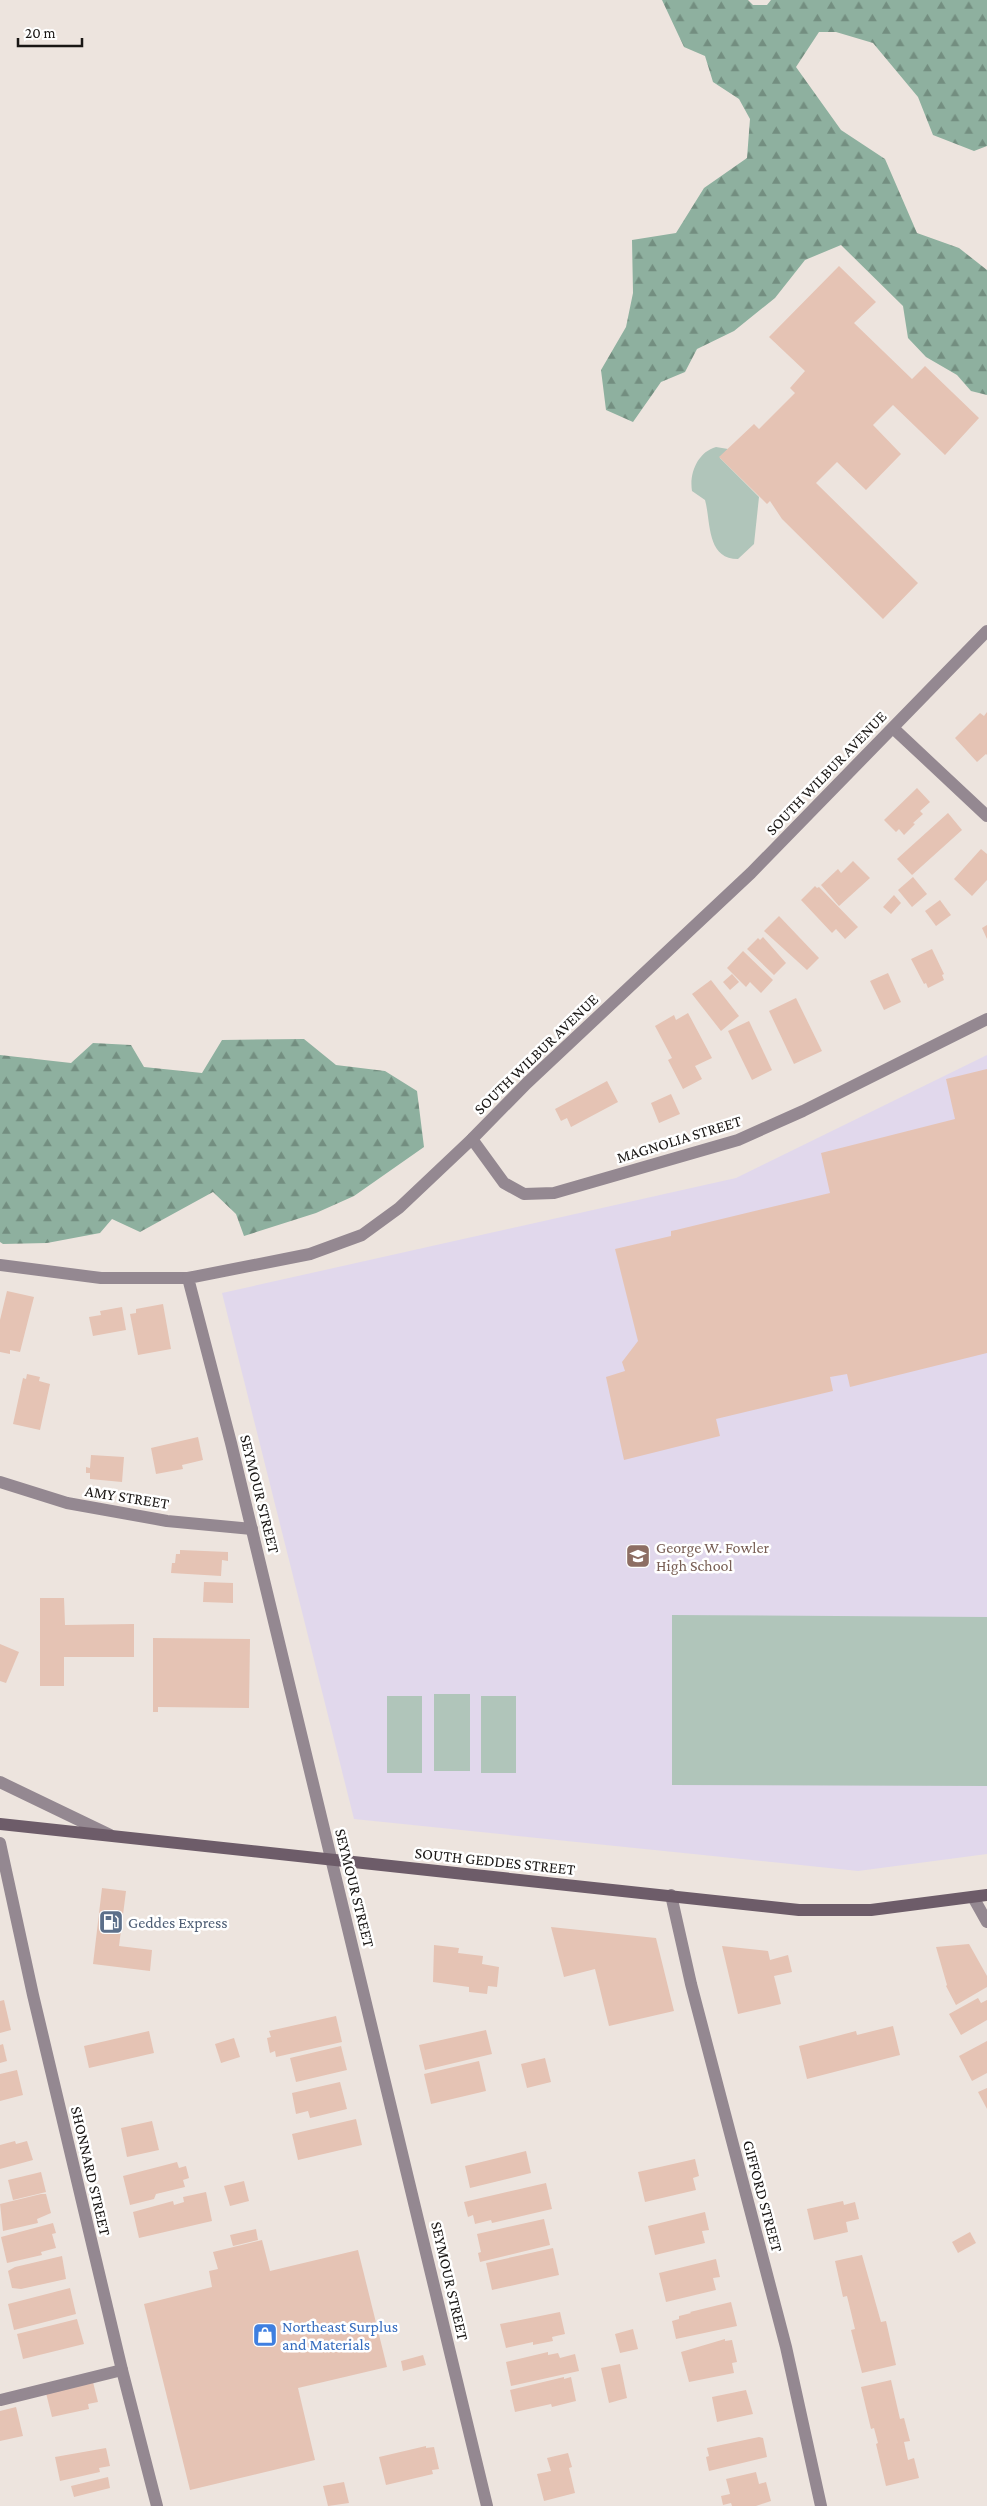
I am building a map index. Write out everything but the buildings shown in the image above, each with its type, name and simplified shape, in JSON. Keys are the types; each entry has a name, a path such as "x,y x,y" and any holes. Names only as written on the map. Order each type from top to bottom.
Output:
{"main road":[{"name":"SOUTH GEDDES STREET","path":"0,1824 799,1910 862,1910 987,1895"}],"street":[{"name":"SOUTH WILBUR AVENUE","path":"0,1265 101,1278 188,1278 310,1254 362,1235 399,1208 472,1140 527,1083 751,873 987,631"},
{"path":"893,728 987,816"},
{"name":"MAGNOLIA STREET","path":"472,1140 504,1183 524,1194 554,1193 738,1140 803,1111 987,1019"},
{"name":"SEYMOUR STREET","path":"188,1278 252,1529 487,2506"},
{"name":"AMY STREET","path":"0,1482 67,1504 168,1521 252,1529"},
{"path":"0,1782 110,1835"},
{"name":"SHONNARD STREET","path":"0,1843 11,1902 122,2370 157,2506"},
{"name":"GIFFORD STREET","path":"672,1895 691,1984 786,2347 821,2506"},
{"path":"973,1897 987,1922"},
{"path":"1,2400 122,2370"}],"shaded area":[{"name":"George W. Fowler High School","path":"987,1055 987,1854 858,1871 354,1819 222,1293 736,1178"}],"green space":[{"path":"662,0 748,0 753,5 767,5 771,0 987,0 987,146 974,151 933,135 918,97 873,43 836,32 819,32 796,67 841,130 885,159 917,233 959,248 987,270 987,395 971,391 957,375 926,357 908,338 903,306 841,245 805,260 775,298 734,331 697,349 685,372 661,382 633,422 606,410 601,370 626,327 633,293 632,240 676,233 704,188 747,158 750,119 739,99 713,82 705,56 684,47"},
{"path":"716,447 728,449 720,458 759,497 754,544 738,559 720,553 715,546 705,500 692,491 692,477 696,464 704,453"},
{"path":"304,1039 336,1065 385,1071 417,1091 424,1147 354,1196 316,1213 244,1236 236,1214 213,1192 140,1232 112,1219 100,1233 47,1243 3,1244 0,1242 0,1055 71,1063 93,1043 131,1045 144,1067 202,1073 222,1040"},
{"path":"672,1615 987,1617 987,1786 672,1785"},
{"path":"434,1694 470,1694 470,1771 434,1771"},
{"path":"387,1696 422,1696 422,1773 387,1773"},
{"path":"481,1696 516,1696 516,1773 481,1773"}],"place":[{"name":"George W. Fowler High School","path":"638,1556"},
{"name":"Geddes Express","path":"111,1922"},
{"name":"Northeast Surplus and Materials","path":"265,2335"}]}
